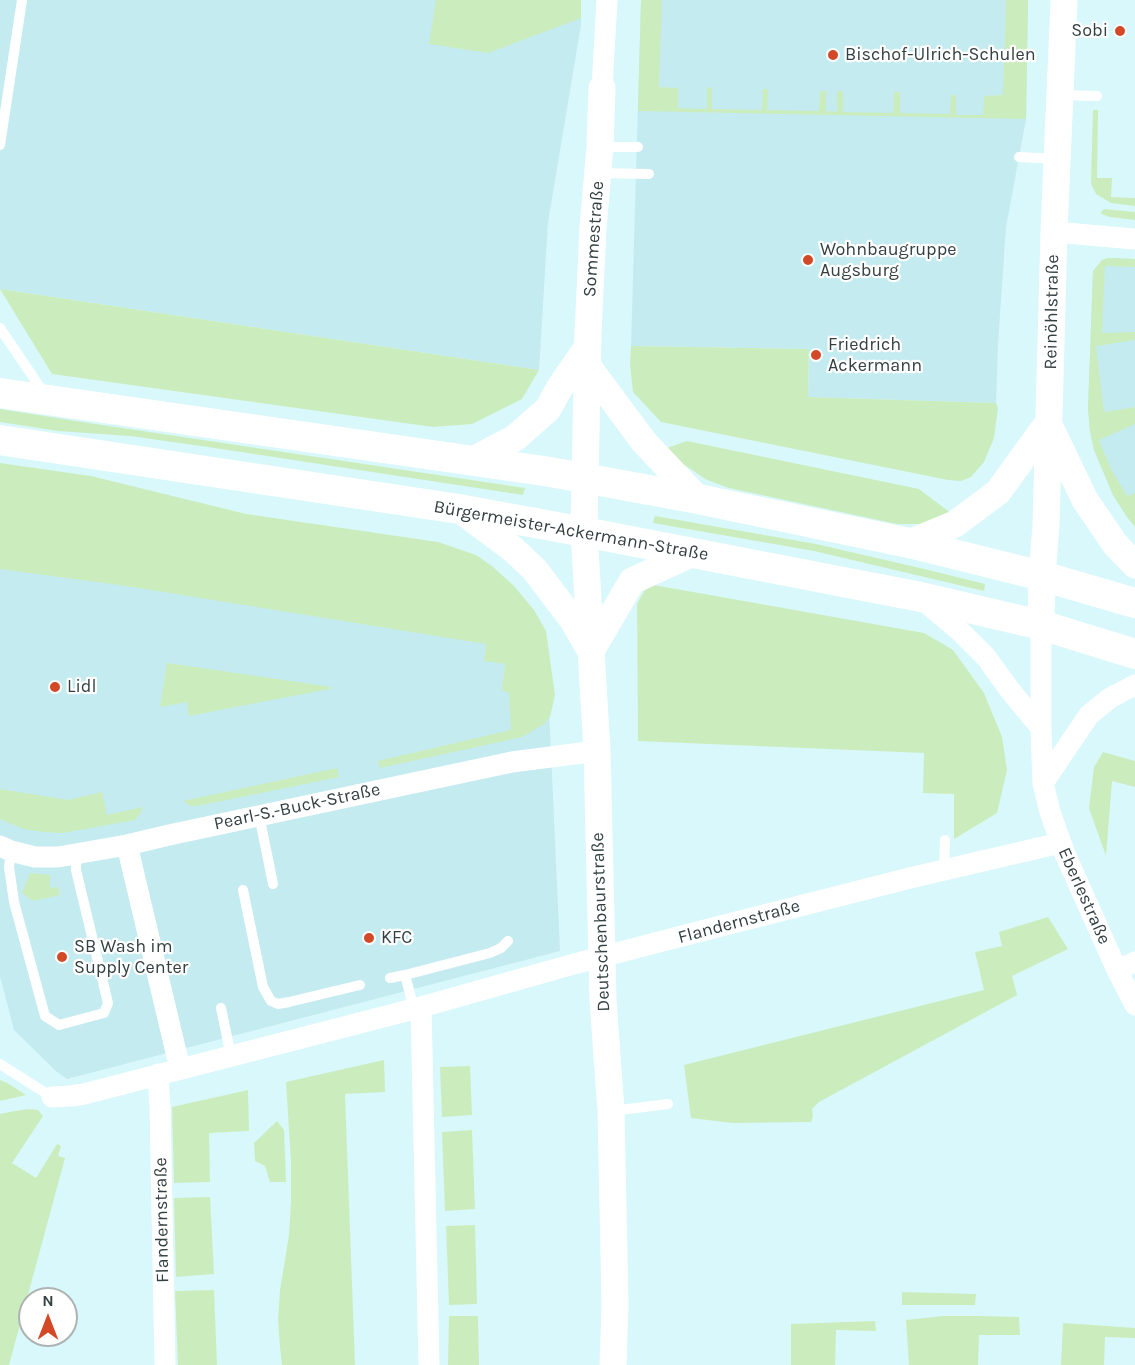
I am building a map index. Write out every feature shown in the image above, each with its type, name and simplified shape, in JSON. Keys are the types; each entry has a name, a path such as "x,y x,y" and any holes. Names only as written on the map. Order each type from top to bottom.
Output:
{"main road":[{"path":"0,393 584,478 698,499 909,543 1042,576 1135,603"},
{"name":"Bürgermeister-Ackermann-Straße","path":"0,440 459,509 584,532 921,597 1041,625 1135,654"}],"street":[{"name":"Sommestraße","path":"584,478 593,228 599,160 607,0"},
{"name":"Reinöhlstraße","path":"1041,625 1064,0"},
{"path":"1054,232 1135,239"},
{"path":"471,461 515,438 548,409 560,387 587,356 644,442 698,499"},
{"path":"909,543 955,524 998,492 1048,423 1085,500 1115,544 1135,565"},
{"name":"Deutschenbaurstraße","path":"584,478 584,532 597,752 601,958 611,1112 615,1304 613,1365"},
{"path":"459,509 514,550 535,570 572,620 591,651 632,581 693,553"},
{"path":"921,597 986,657 1041,728"},
{"name":"Eberlestraße","path":"1041,625 1043,783 1050,812 1060,843 1126,966 1135,1005"},
{"path":"1043,783 1089,715 1110,698 1135,685"},
{"name":"Pearl-S.-Buck-Straße","path":"5,849 35,857 58,857 128,845 512,762 597,752"},
{"name":"Flandernstraße","path":"52,1097 71,1096 180,1069 713,928 1060,843"},
{"path":"128,845 180,1069"},
{"path":"417,1008 429,1365"},
{"name":"Flandernstraße","path":"158,1074 165,1365"}],"lane":[{"path":"0,144 22,0"},
{"path":"1060,95 1097,96"},
{"path":"599,160 638,147"},
{"path":"1019,157 1058,159"},
{"path":"599,160 649,174"},
{"path":"0,328 5,343 50,400"},
{"path":"259,815 273,884"},
{"path":"944,870 945,840"},
{"path":"5,849 14,902 45,1016 59,1025 104,1013 108,1003 76,870 76,854"},
{"path":"243,890 263,987 272,1001 278,1004 284,1003 360,985"},
{"path":"390,978 490,953 501,948 508,941"},
{"path":"405,975 417,1008"},
{"path":"221,1008 231,1056"},
{"path":"0,1064 52,1097"},
{"path":"611,1112 668,1104"}],"shaded area":[{"path":"0,0 581,0 581,25 548,222 539,370 0,289"},
{"path":"641,0 1028,0 1026,119 1006,227 996,403 808,397 809,349 631,346"},
{"path":"1108,258 1135,259 1135,527 1113,495 1094,450 1090,431 1088,409 1093,271 1102,260"},
{"path":"0,564 546,642 560,951 67,1079 14,1030 0,976"}],"green space":[{"path":"436,0 581,0 581,18 488,53 429,44"},
{"path":"641,0 662,0 659,87 678,88 678,108 707,109 707,87 712,88 712,109 762,110 763,89 768,89 767,110 819,111 820,91 826,91 826,111 837,112 837,91 843,91 843,112 893,113 894,92 900,92 900,113 950,114 951,95 956,95 956,115 983,115 984,96 1003,95 1006,0 1028,0 1026,119 638,111"},
{"path":"1093,110 1098,110 1097,178 1112,178 1111,197 1135,198 1135,206 1111,203 1096,194 1092,186"},
{"path":"1104,209 1135,212 1135,220 1101,214"},
{"path":"1108,258 1135,259 1135,267 1105,266 1102,333 1135,332 1135,340 1096,346 1104,412 1135,407 1135,424 1099,440 1111,469 1127,496 1135,493 1135,527 1113,495 1094,450 1090,431 1088,409 1093,271 1102,260"},
{"path":"0,289 539,370 522,399 472,424 433,427 52,374"},
{"path":"631,346 809,349 808,397 996,403 998,408 994,438 984,462 971,477 961,481 661,422 633,392"},
{"path":"0,409 525,488 523,495 130,436 58,431 0,422"},
{"path":"687,441 919,489 952,514 927,524 897,524 729,488 707,480 664,449"},
{"path":"0,463 91,476 246,514 438,542 476,555 514,586 534,610 546,631 555,695 550,717 544,724 522,737 380,768 378,761 511,730 509,693 502,690 505,664 484,661 486,644 126,586 0,569"},
{"path":"655,516 816,544 985,584 984,591 814,551 653,523"},
{"path":"648,584 924,633 953,650 984,693 1002,737 1007,770 997,813 954,839 954,794 923,793 924,753 638,741 637,604"},
{"path":"167,663 334,688 189,716 187,702 160,707"},
{"path":"1103,752 1135,761 1135,787 1112,781 1106,856 1089,808 1094,767"},
{"path":"337,768 339,777 197,806 191,806 183,801"},
{"path":"0,789 68,800 102,792 107,815 143,807 135,820 62,833 43,832 24,829 0,819"},
{"path":"30,873 50,875 50,888 58,887 60,895 33,901 22,893"},
{"path":"1048,917 1068,949 1012,976 1017,995 819,1102 812,1109 811,1122 732,1123 691,1118 684,1065 984,990 975,952 1002,946 999,932"},
{"path":"384,1060 385,1092 345,1094 355,1365 282,1365 278,1319 291,1201 286,1082"},
{"path":"470,1066 472,1115 442,1117 440,1067"},
{"path":"0,1080 9,1084 26,1095 0,1101"},
{"path":"248,1090 249,1131 209,1133 210,1182 174,1183 172,1107"},
{"path":"28,1109 38,1110 43,1116 12,1163 36,1178 57,1144 61,1146 58,1156 65,1158 30,1287 18,1287 18,1332 9,1365 0,1365 0,1114"},
{"path":"277,1121 284,1130 286,1182 270,1182 265,1166 255,1161 254,1143"},
{"path":"472,1130 475,1209 445,1211 442,1132"},
{"path":"210,1197 214,1274 176,1277 174,1198"},
{"path":"475,1225 477,1304 449,1305 446,1226"},
{"path":"214,1290 217,1365 178,1365 175,1291"},
{"path":"902,1292 976,1294 975,1305 902,1305"},
{"path":"449,1316 478,1316 479,1365 448,1365"},
{"path":"943,1316 1019,1317 1020,1335 979,1335 978,1365 909,1365 906,1320"},
{"path":"875,1321 876,1331 836,1330 835,1365 791,1365 791,1324"},
{"path":"1063,1323 1135,1328 1135,1338 1105,1337 1104,1365 1061,1365"}],"place":[{"name":"Sobi","path":"1120,31"},
{"name":"Bischof-Ulrich-Schulen","path":"833,55"},
{"name":"Wohnbaugruppe Augsburg","path":"808,260"},
{"name":"Friedrich Ackermann","path":"816,355"},
{"name":"Lidl","path":"55,687"},
{"name":"KFC","path":"369,938"},
{"name":"SB Wash im Supply Center","path":"62,957"}]}
